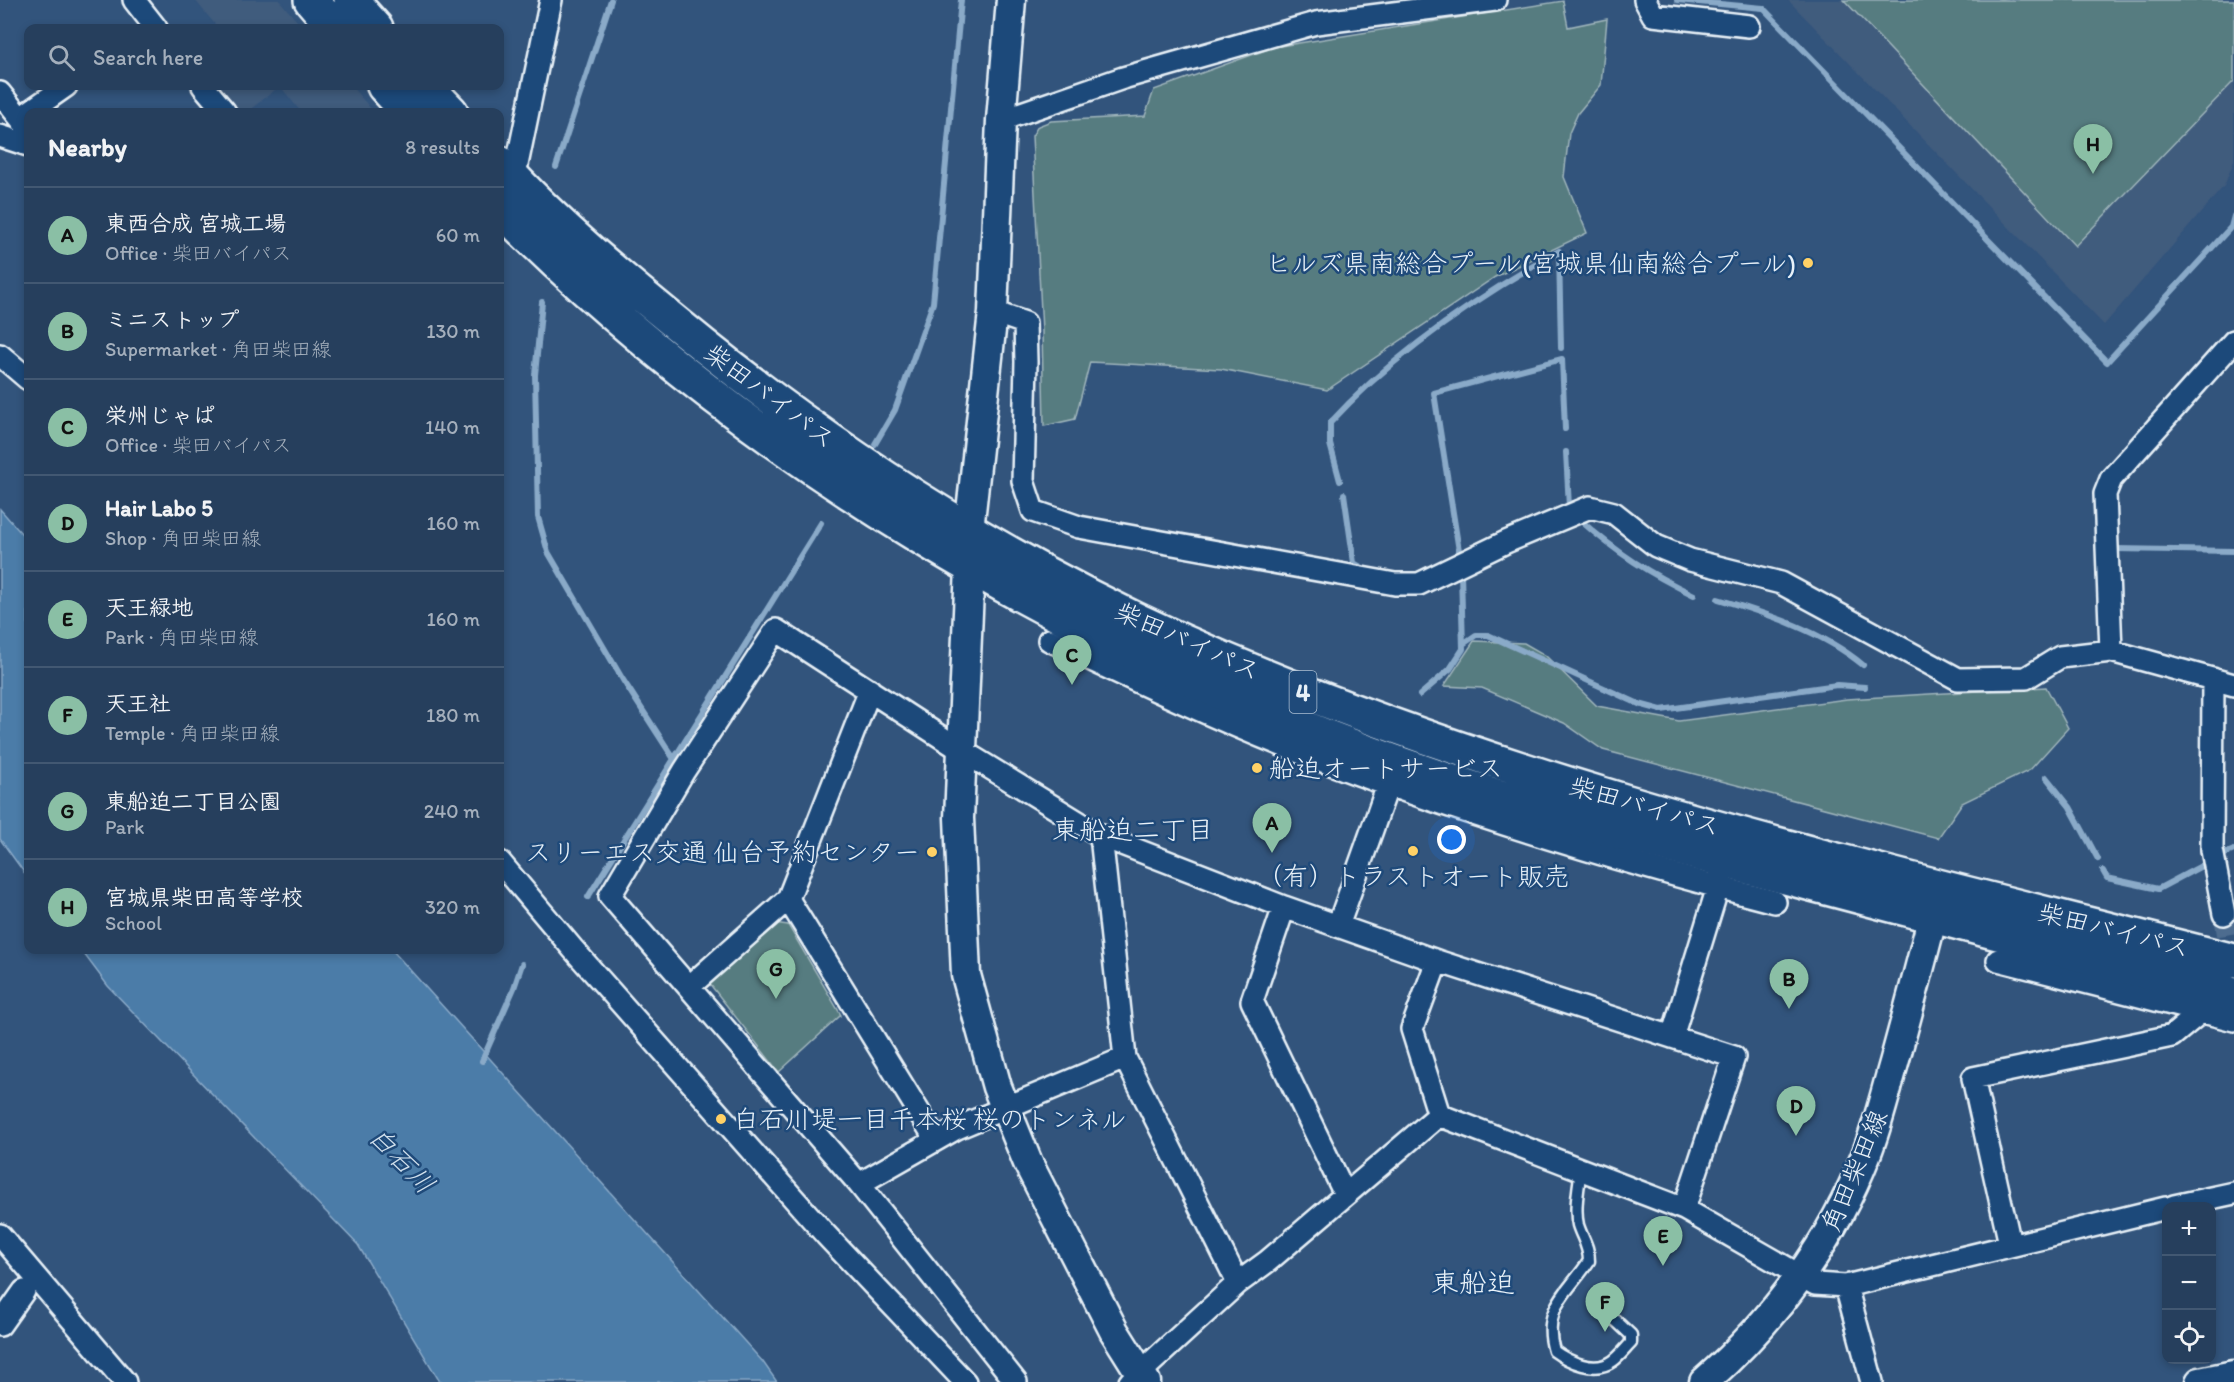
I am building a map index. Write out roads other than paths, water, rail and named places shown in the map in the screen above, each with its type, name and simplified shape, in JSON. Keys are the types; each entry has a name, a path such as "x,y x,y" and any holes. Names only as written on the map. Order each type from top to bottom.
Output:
{"highway":[{"path":"311,0 332,24"},
{"path":"351,0 372,24"},
{"path":"388,90 404,108"},
{"path":"430,90 447,108"},
{"name":"柴田バイパス","path":"507,171 655,306 749,382 846,453 969,530 1082,592 1180,640 1313,696 1439,743 1659,811 2234,961"},
{"name":"柴田バイパス","path":"504,217 611,313 731,410 792,454 970,567 1058,615 1180,688 1530,806 1721,874 1933,917 2214,998"}],"street":[{"path":"134,0 149,24"},
{"path":"507,171 551,0"},
{"path":"1011,0 1001,120 993,312 969,530 970,567 959,818 966,975 1005,1108 1062,1235 1138,1379 1238,1283 1268,1261 1439,1115"},
{"path":"1001,120 1123,78 1316,23 1495,0"},
{"path":"1646,0 1653,15 1749,26"},
{"path":"39,108 61,90"},
{"path":"206,90 222,108"},
{"path":"0,93 24,115"},
{"path":"0,136 24,144"},
{"path":"993,312 1024,323 1026,362 1023,481 1033,512 1079,527 1395,584 1419,584 1515,538 1590,507 1614,513 1656,546 1690,560 1781,583 1958,679 2026,678 2060,657 2111,651 2234,685"},
{"path":"2111,651 2105,494 2108,486 2111,479 2234,341"},
{"path":"0,355 24,376"},
{"path":"1016,1382 859,1184 610,896 684,771 776,630 961,750 1101,836 1284,907 1437,961 1734,1057 1684,1209"},
{"path":"1049,640 1180,688 1292,749 1388,785 1611,857 1721,874 1775,902"},
{"path":"2212,679 2212,850 2223,914"},
{"path":"690,986 788,899 870,690"},
{"path":"1338,926 1388,785"},
{"path":"1101,836 1125,1059 1238,1283"},
{"path":"504,867 573,949 826,1235 965,1382"},
{"path":"1672,1037 1721,874"},
{"name":"角田柴田線","path":"1704,1382 1760,1327 1801,1276 1839,1213 1866,1155 1879,1118 1940,885"},
{"path":"788,899 935,1138"},
{"path":"1284,907 1252,1001 1345,1194"},
{"path":"1998,960 2214,998 2234,1020"},
{"path":"1437,961 1412,1029 1439,1115"},
{"path":"2010,1244 1973,1078 2172,1036 2214,998"},
{"path":"859,1184 935,1138 1125,1059"},
{"path":"1439,1115 1684,1209 1815,1284 1846,1286 2010,1244 2162,1209"},
{"path":"2192,1202 2234,1193"},
{"path":"0,1235 125,1382"},
{"path":"1846,1286 1872,1382"},
{"path":"0,1325 24,1290"},
{"path":"2200,1382 2234,1375"}],"lane":[{"path":"1581,1168 1577,1197 1578,1225 1589,1247 1590,1261 1579,1277 1560,1296 1549,1323 1554,1351 1569,1362 1576,1364 1602,1365 1613,1361 1631,1343 1631,1335 1615,1320"}],"water":[{"path":"0,509 24,536 24,872 0,839"},
{"name":"白石川","path":"84,954 396,954 763,1362 777,1382 440,1382 358,1245 108,986"}],"waterway":[{"path":"556,167 611,0"},
{"path":"875,444 895,410 933,303 961,0"},
{"path":"1677,0 1763,8 2107,362 2231,227 2234,216"},
{"path":"1340,481 1330,444 1330,423 1381,373 1438,328 1498,287 1559,251 1561,348"},
{"path":"542,302 535,375 538,517 548,552 623,680 674,759"},
{"path":"1456,559 1460,557 1434,393 1562,359 1565,429"},
{"path":"1566,452 1569,507"},
{"path":"1344,494 1354,563 1363,568"},
{"path":"1575,521 1580,520 1607,543 1648,571 1694,595"},
{"path":"588,897 821,523"},
{"path":"2116,549 2234,551"},
{"path":"1420,695 1450,669 1463,649 1461,572"},
{"path":"1718,599 1812,633 1830,642 1863,665"},
{"path":"1463,644 1476,635 1488,635 1639,704 1661,710 1837,685 1865,687"},
{"path":"2046,777 2070,807 2098,859"},
{"path":"2220,856 2234,850"},
{"path":"2103,871 2107,878 2158,889 2207,863"},
{"path":"482,1061 522,964"}],"tunnel":[{"path":"2224,914 2234,971"}],"place":[{"name":"宮城県柴田高等学校","path":"2093,174"},
{"name":"ヒルズ県南総合プール(宮城県仙南総合プール)","path":"1808,263"},
{"name":"栄州じゃぱ","path":"1072,685"},
{"name":"船迫オートサービス","path":"1257,768"},
{"name":"（有）トラストオート販売","path":"1413,851"},
{"name":"スリーエス交通 仙台予約センター","path":"932,852"},
{"name":"東西合成 宮城工場","path":"1272,853"},
{"name":"東船迫二丁目公園","path":"776,999"},
{"name":"ミニストップ","path":"1789,1009"},
{"name":"白石川堤一目千本桜 桜のトンネル","path":"721,1119"},
{"name":"Hair Labo 5","path":"1796,1136"},
{"name":"天王緑地","path":"1663,1266"},
{"name":"天王社","path":"1605,1332"}],"district":[{"name":"東船迫二丁目","path":"1133,829"},
{"name":"東船迫","path":"1473,1282"}]}
